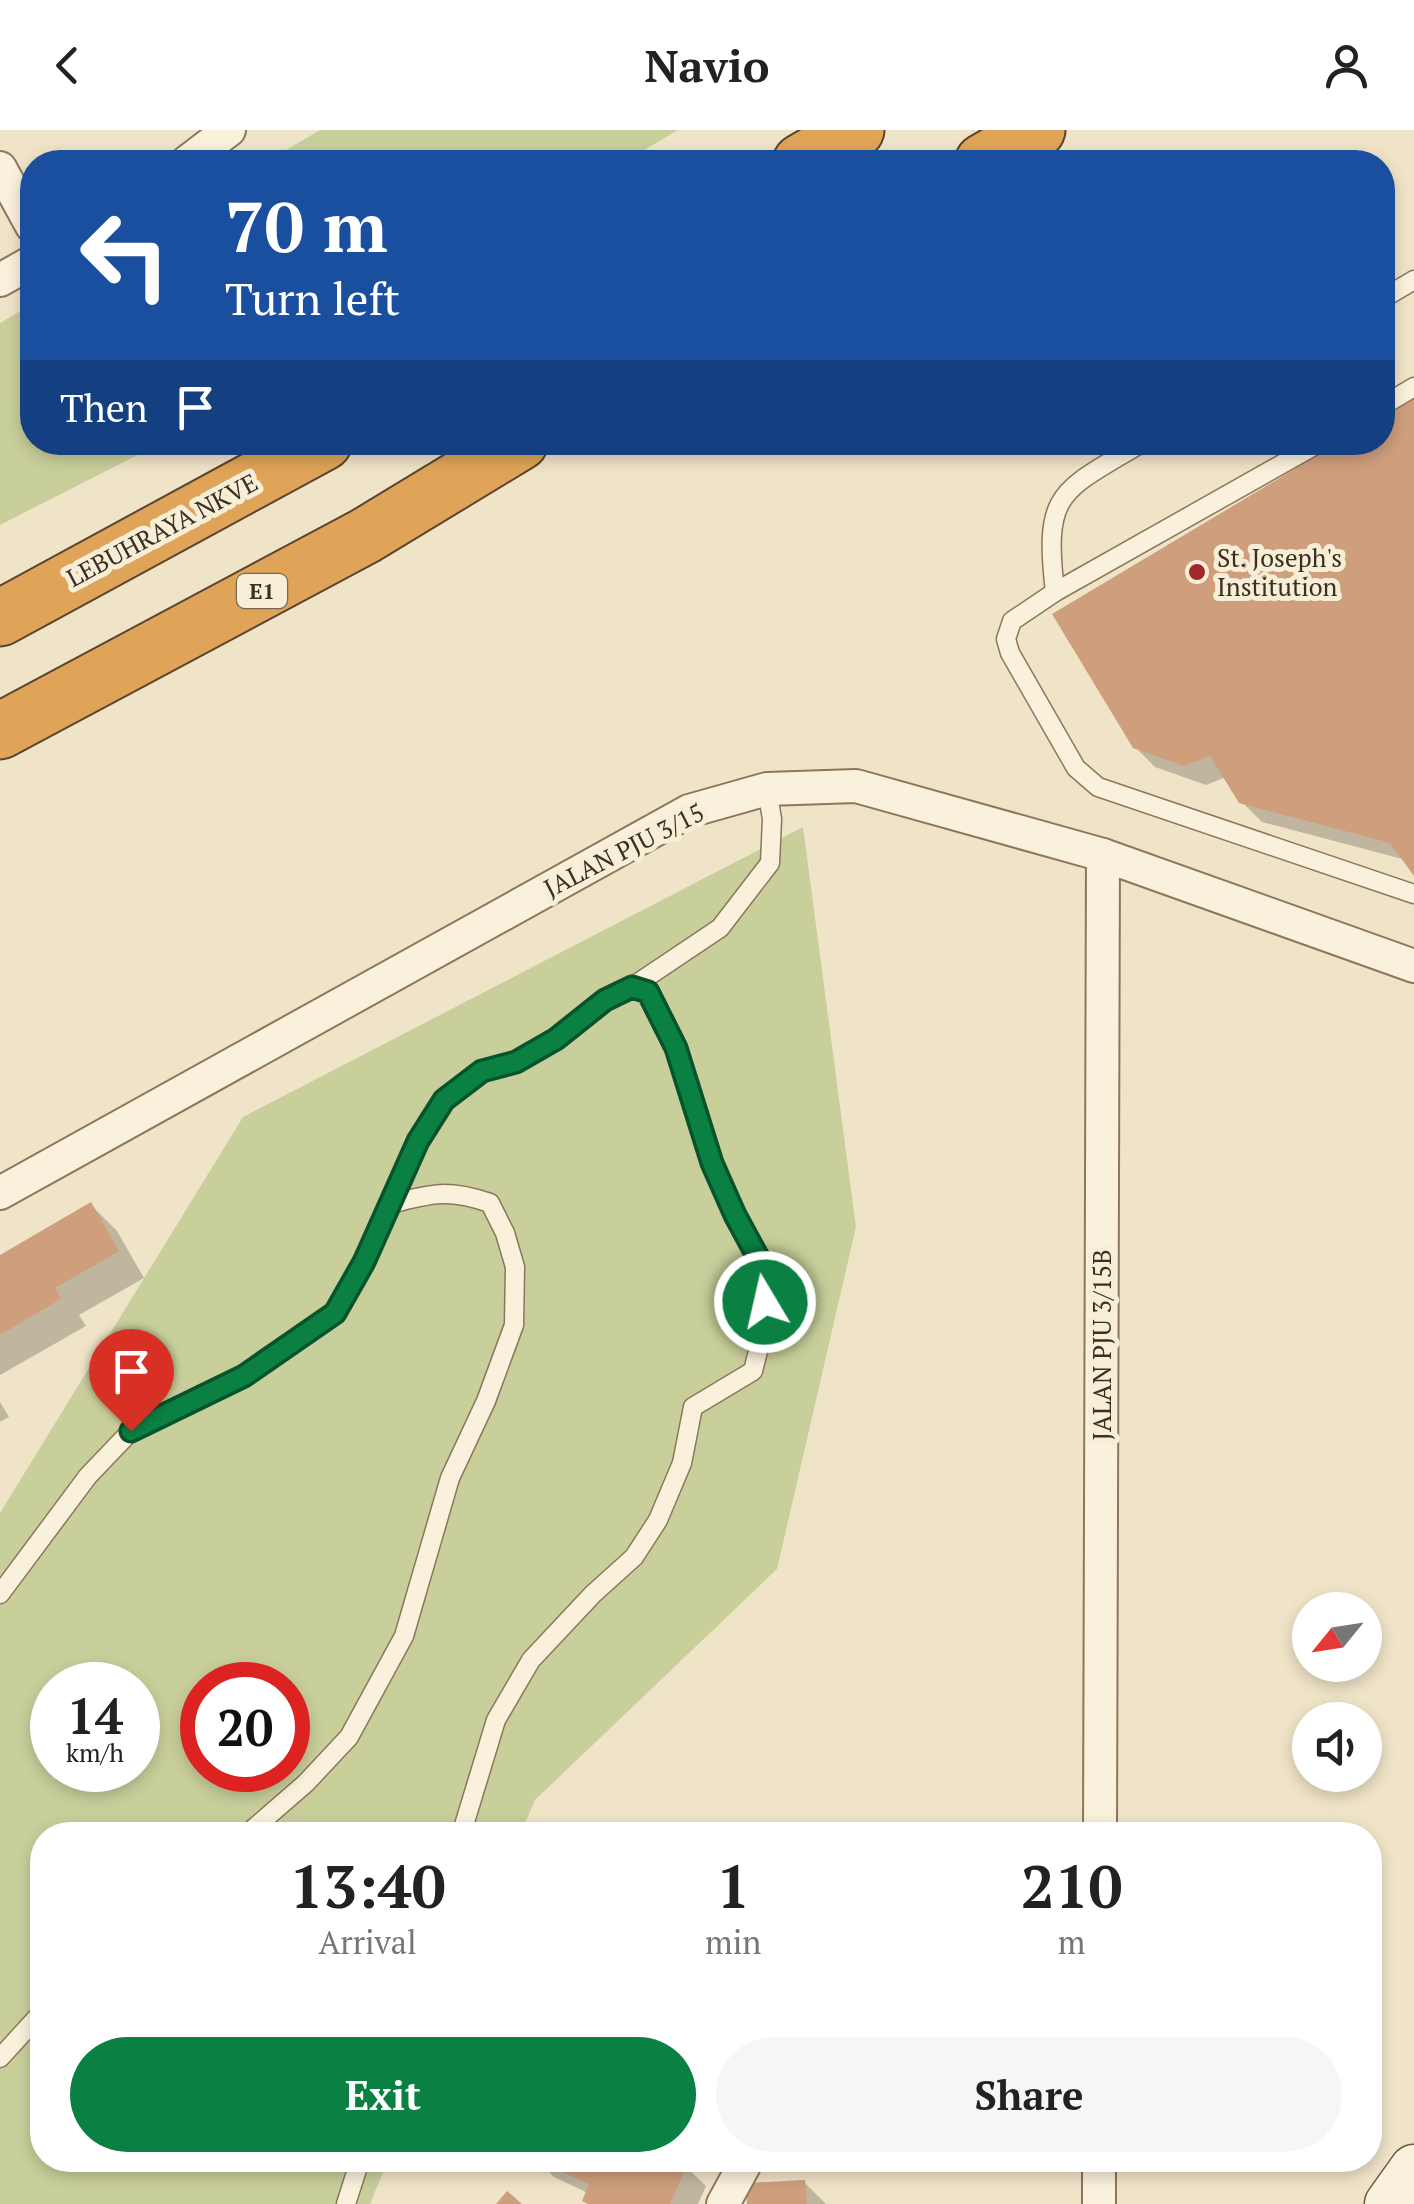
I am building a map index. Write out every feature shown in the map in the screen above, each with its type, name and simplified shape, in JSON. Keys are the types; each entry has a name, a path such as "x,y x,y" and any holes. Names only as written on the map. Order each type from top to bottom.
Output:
{"highway":[{"path":"822,150 856,130"},
{"path":"1003,150 1036,130"},
{"name":"LEBUHRAYA NKVE","path":"0,618 300,455"},
{"name":"E1","path":"0,731 365,536 499,455"}],"main road":[{"path":"1388,2204 1414,2169"}],"street":[{"path":"203,150 229,130"},
{"path":"0,168 20,204"},
{"name":"JALAN PJU 3/15","path":"0,1194 690,811 767,789 856,786 1104,855 1414,966"},
{"name":"JALAN PJU 3/15B","path":"1100,1822 1104,855"},
{"path":"723,2204 740,2172"},
{"path":"1098,2204 1099,2172"}],"lane":[{"path":"1055,592 1049,541 1056,508 1074,484 1122,455"},
{"path":"1298,455 1055,592 1012,621 1006,640 1076,768 1098,787 1414,894"},
{"path":"0,1594 88,1476 131,1431 244,1376 335,1313 364,1262 418,1141 444,1100 482,1071 516,1062 556,1039 605,1000 632,987 720,928 770,863 772,819 767,789"},
{"path":"465,1822 496,1720 531,1660 634,1557 658,1520 682,1463 693,1407 753,1371 763,1330 767,1274 712,1163 676,1048 648,992 632,987"},
{"path":"261,1822 349,1736 404,1636 450,1478 486,1401 514,1325 515,1268 506,1234 490,1203 460,1192 436,1192 390,1204"},
{"path":"0,2058 30,2025"},
{"path":"346,2204 356,2172"}],"green space":[{"path":"320,130 678,130 644,150 286,150"},
{"path":"20,311 20,455 137,455 0,525 0,323"},
{"path":"803,827 856,1227 777,1569 535,1800 526,1822 30,1822 30,2172 383,2172 370,2204 0,2204 0,1513 243,1117"}],"building":[{"path":"1414,398 1414,876 1390,843 1239,803 1210,756 1184,766 1133,748 1052,614 1318,455 1395,455 1395,409"},
{"path":"91,1202 119,1251 55,1288 61,1299 0,1335 0,1255"},
{"path":"562,2172 684,2172 670,2204 588,2204 582,2201 589,2184"},
{"path":"805,2180 807,2204 747,2204 746,2183"},
{"path":"507,2191 522,2204 496,2204"}],"place":[{"name":"St. Joseph's Institution","path":"1197,572"}],"route":[{"path":"131,1431 244,1376 335,1313 364,1262 418,1141 444,1100 482,1071 516,1062 556,1039 605,1000 632,987 648,992 676,1048 712,1163 767,1274 765,1302"}]}
